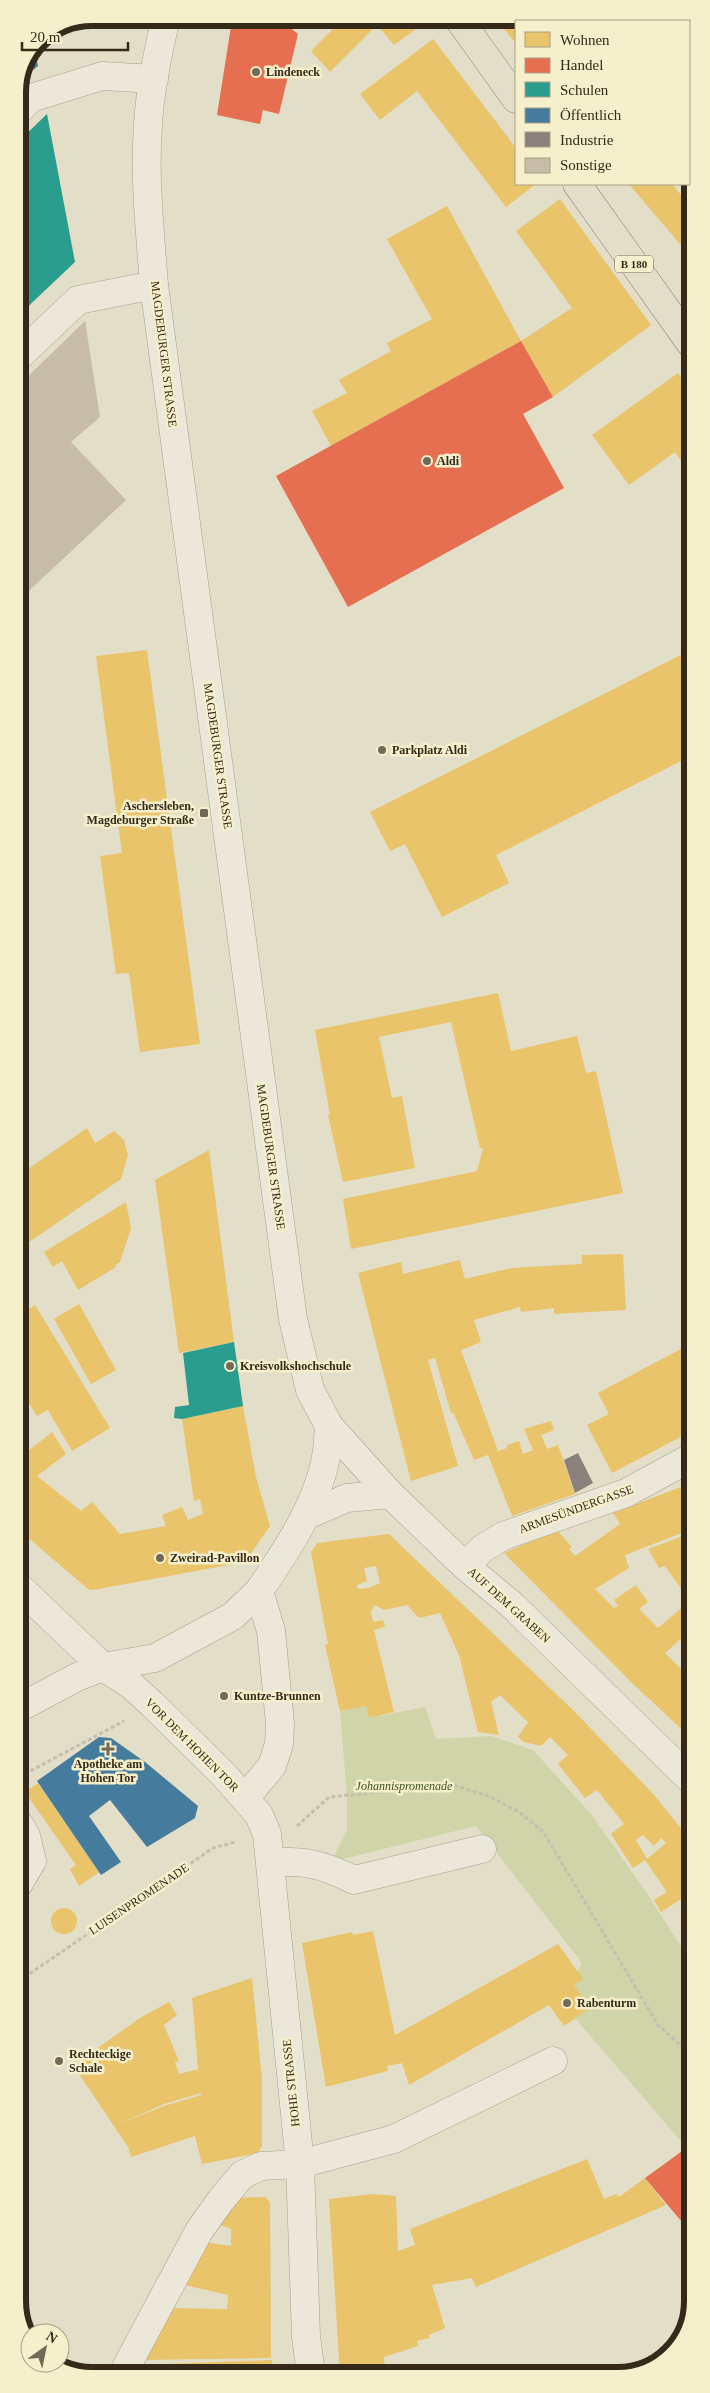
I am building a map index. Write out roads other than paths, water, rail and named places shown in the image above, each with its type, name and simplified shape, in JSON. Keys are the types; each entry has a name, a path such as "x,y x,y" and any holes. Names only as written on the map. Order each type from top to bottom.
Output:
{"main road":[{"path":"464,26 515,98"},
{"name":"B 180","path":"578,185 684,334"}],"street":[{"name":"MAGDEBURGER STRASSE","path":"164,26 148,121 147,193 154,285 293,1319 310,1390 329,1426"},
{"path":"26,103 31,98 102,76 154,79"},
{"path":"26,349 78,300 154,285"},
{"path":"26,1704 77,1677 103,1667 155,1658 233,1616 259,1591 305,1516 320,1481 326,1457 329,1426"},
{"name":"AUF DEM GRABEN","path":"329,1426 390,1494 465,1566 512,1605 684,1773"},
{"name":"ARMESÜNDERGASSE","path":"465,1566 482,1549 502,1536 626,1492 684,1461"},
{"path":"305,1516 347,1498 390,1494"},
{"name":"VOR DEM HOHEN TOR","path":"26,1595 103,1667 131,1685 153,1705 245,1798 272,1766 279,1744 280,1723 271,1631 259,1591"},
{"name":"HOHE STRASSE","path":"245,1798 259,1815 267,1834 271,1862 273,1903 300,2164 306,2336 310,2367"},
{"path":"26,1836 32,1861 26,1871"},
{"path":"271,1862 293,1861 325,1866 354,1880 482,1849"},
{"path":"126,2367 199,2231 234,2183 249,2170 261,2166 300,2164 394,2140 553,2061"}],"place":[{"name":"Lindeneck","path":"256,72"},
{"name":"Aldi","path":"427,461"},
{"name":"Parkplatz Aldi","path":"382,750"},
{"name":"Aschersleben, Magdeburger Straße","path":"204,813"},
{"name":"Kreisvolkshochschule","path":"230,1366"},
{"name":"Zweirad-Pavillon","path":"160,1558"},
{"name":"Kuntze-Brunnen","path":"224,1696"},
{"name":"Apotheke am Hohen Tor","path":"108,1749"},
{"name":"Rabenturm","path":"567,2003"},
{"name":"Rechteckige Schale","path":"59,2061"}],"park label":[{"name":"Johannispromenade","path":"404,1786"}]}
